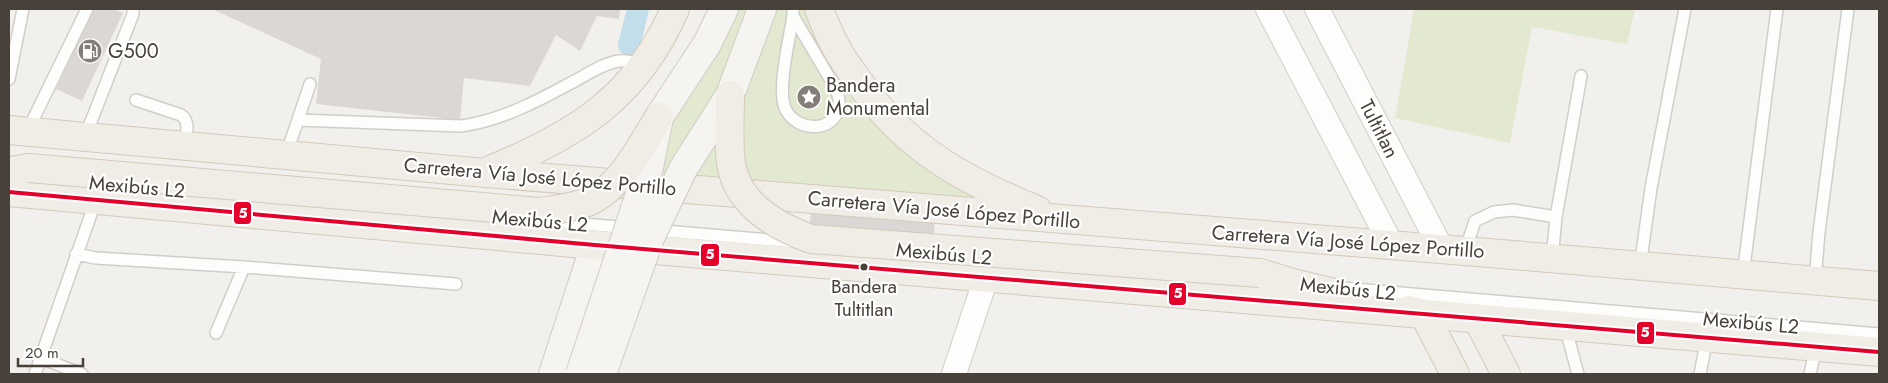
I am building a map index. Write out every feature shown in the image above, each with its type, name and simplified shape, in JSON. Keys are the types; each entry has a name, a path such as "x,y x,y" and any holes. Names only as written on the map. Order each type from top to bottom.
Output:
{"main road":[{"path":"485,172 525,156 577,127 618,96 645,64 675,9"},
{"path":"801,11 836,49 873,101 903,132 935,159 973,182 1062,220"},
{"path":"730,95 731,166 738,184 748,201 766,217 787,230 811,239 1260,273 1293,283 1424,314 1455,374"},
{"path":"15,172 540,212 579,205 603,193 626,167 659,117"},
{"name":"Carretera Vía José López Portillo","path":"15,134 85,137 1062,220 1879,286"},
{"path":"9,192 596,246 1424,314 1477,318 1563,317 1707,338 1879,352"},
{"path":"1477,318 1506,374"}],"street":[{"path":"580,374 650,168 659,117 707,44 724,9"},
{"path":"602,374 649,240 683,169 730,95 762,9"},
{"path":"1268,9 1392,246"},
{"name":"Tultitlan","path":"1317,9 1454,251"},
{"path":"553,374 596,246"},
{"path":"954,374 986,278"}],"lane":[{"path":"9,79 23,9"},
{"path":"15,134 87,9"},
{"path":"85,137 133,14 133,9"},
{"path":"1640,266 1650,188 1685,9"},
{"path":"1743,275 1777,9"},
{"path":"1815,281 1819,232 1848,9"},
{"path":"801,11 840,102 836,115 828,124 815,127 799,124 785,110 781,88 801,11"},
{"path":"298,120 461,126 476,124 488,122 536,101 604,65 620,61 645,64"},
{"path":"1552,259 1556,217 1581,76"},
{"path":"286,155 310,84"},
{"path":"136,100 186,118 184,146"},
{"name":"Mexibús L2","path":"15,134 1879,296"},
{"name":"Mexibús L2","path":"15,172 1293,283 1563,317 1879,334"},
{"path":"35,374 96,200"},
{"path":"1454,251 1475,221 1494,212 1513,210 1556,217"},
{"path":"76,254 96,258 244,267 456,284"},
{"path":"216,333 244,267"},
{"path":"1563,317 1578,374"},
{"path":"1700,374 1707,338"},
{"path":"1810,374 1816,346"},
{"path":"41,358 82,374"}],"green space":[{"path":"716,9 808,9 814,34 848,92 875,124 911,157 991,206 609,174"},
{"path":"1414,9 1635,9 1627,44 1532,27 1510,143 1395,118"}],"building":[{"name":"G500","path":"94,9 113,9 123,13 82,101 56,89"},
{"path":"212,9 620,9 619,19 597,16 580,51 556,35 530,86 464,78 460,120 316,104 321,59"},
{"path":"811,209 935,219 933,250 809,240"}],"waterway":[{"path":"629,45 638,9"}],"transit line":[{"name":"5","path":"9,192 595,245 1879,352"}],"place":[{"name":"G500","path":"90,51"},
{"name":"Bandera Monumental","path":"809,97"},
{"name":"Bandera Tultitlan","path":"864,267"}]}
